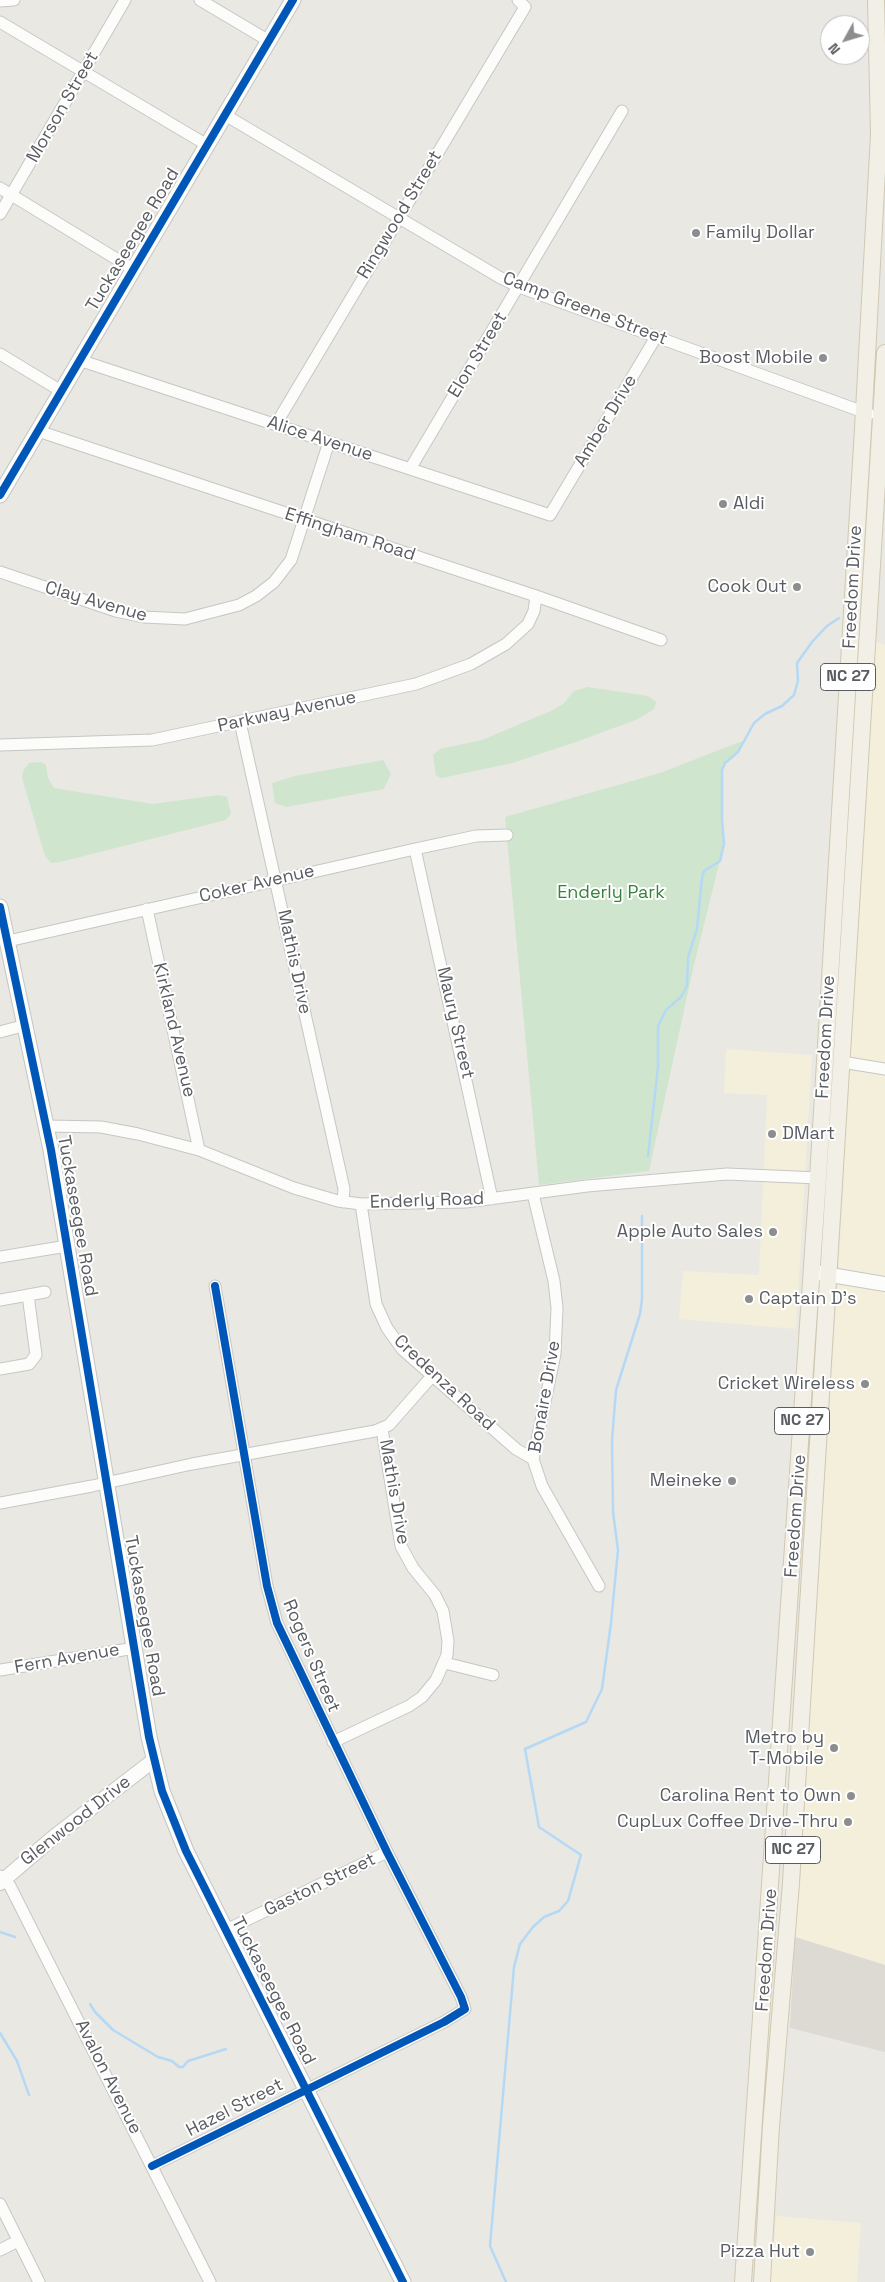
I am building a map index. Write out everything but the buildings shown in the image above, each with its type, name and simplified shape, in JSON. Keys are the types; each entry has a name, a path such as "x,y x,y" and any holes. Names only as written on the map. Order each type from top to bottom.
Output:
{"main road":[{"name":"Tuckaseegee Road","path":"0,495 293,0"},
{"name":"Freedom Drive","path":"745,2278 818,1178 879,134 876,0"},
{"name":"Freedom Drive","path":"762,2282 771,2126 791,1883 830,1274 858,798 883,419 885,353"},
{"path":"844,730 851,733 853,737 851,776 858,798"},
{"name":"Tuckaseegee Road","path":"0,907 47,1126 106,1483 154,1760 162,1791 172,1820 403,2282"},
{"path":"830,966 836,991 832,1053 842,1062"},
{"path":"788,1626 806,1628"},
{"path":"764,1988 782,1990"}],"street":[{"path":"0,1 14,0"},
{"name":"Morson Street","path":"0,214 125,0"},
{"path":"200,0 269,41"},
{"name":"Ringwood Street","path":"276,424 522,4"},
{"path":"0,22 207,145"},
{"name":"Elon Street","path":"410,469 622,111"},
{"name":"Camp Greene Street","path":"225,114 398,218 519,287 883,419"},
{"path":"0,188 133,269"},
{"name":"Amber Drive","path":"556,505 656,337"},
{"path":"0,354 61,391"},
{"name":"Alice Avenue","path":"80,360 550,515 556,505"},
{"name":"Effingham Road","path":"38,431 536,596 661,640"},
{"name":"Clay Avenue","path":"0,572 116,611 144,617 171,620 199,617 239,605 256,596 274,582 291,560 329,442"},
{"name":"Parkway Avenue","path":"0,745 152,740 416,684 471,664 506,644 523,630 534,611 536,596"},
{"name":"Mathis Drive","path":"240,722 344,1189 343,1202"},
{"name":"Coker Avenue","path":"8,941 415,848 476,836 507,835"},
{"name":"Maury Street","path":"415,848 492,1199"},
{"name":"Kirkland Avenue","path":"147,910 199,1150"},
{"path":"0,1032 26,1025"},
{"path":"842,1062 885,1069"},
{"name":"Enderly Road","path":"47,1126 102,1127 199,1150 294,1188 343,1202 361,1204 424,1204 492,1199 587,1186 727,1174 818,1178"},
{"name":"Bonaire Drive","path":"533,1194 554,1281 557,1308 555,1354 533,1459 542,1486 599,1586"},
{"name":"Credenza Road","path":"361,1204 371,1276 380,1317 402,1349 516,1449 533,1459"},
{"path":"0,1257 67,1246"},
{"path":"812,1272 885,1284"},
{"name":"Rogers Street","path":"215,1286 244,1454 272,1606 277,1623 333,1742 461,1997 465,2009"},
{"path":"0,1300 45,1292"},
{"path":"0,1369 29,1364 36,1355 28,1295"},
{"path":"0,1503 244,1454 382,1429 389,1425 433,1375"},
{"name":"Mathis Drive","path":"333,1742 409,1706 427,1691 436,1680 445,1663 448,1641 446,1620 435,1595 414,1568 401,1546 382,1429"},
{"name":"Fern Avenue","path":"0,1670 135,1648"},
{"path":"445,1663 493,1675"},
{"name":"Glenwood Drive","path":"1,1880 154,1760"},
{"name":"Gaston Street","path":"226,1930 387,1852"},
{"name":"Avalon Avenue","path":"1,1880 10,1886 210,2282"},
{"name":"Hazel Street","path":"152,2166 444,2022 465,2009"},
{"path":"0,2204 39,2282"},
{"path":"0,2250 18,2241"}],"shaded area":[{"path":"873,641 885,645 885,1282 838,1273 844,1179 844,1064"},
{"path":"726,1049 812,1055 796,1329 679,1319 683,1271 759,1275 767,1095 724,1093"},
{"path":"838,1277 885,1286 885,1965 795,1937"},
{"path":"795,1937 885,1965 885,2052 790,2028"},
{"path":"776,2216 861,2223 857,2282 770,2282"}],"green space":[{"path":"588,687 648,696 656,702 654,709 638,719 576,742 512,763 442,778 436,776 433,755 440,749 482,740 553,710 563,704 574,691"},
{"name":"Enderly Park","path":"745,740 738,752 725,763 722,770 724,844 693,969 649,1171 539,1185 505,817 660,773"},
{"path":"383,760 391,774 384,789 286,807 275,803 272,783 295,776"},
{"path":"41,762 46,765 48,778 54,788 153,804 218,795 227,797 231,814 226,820 51,863 45,856 22,778 23,771 29,763"}],"waterway":[{"path":"648,1156 658,1067 658,1026 666,1010 681,997 687,986 688,957 697,929 702,878 704,871 720,861 724,844 722,770 725,763 738,752 754,723 765,714 782,706 794,695 798,681 797,663 812,642 827,626 839,618"},
{"path":"506,2282 490,2246 514,1967 520,1944 533,1927 544,1917 559,1911 568,1901 581,1855 539,1827 525,1749 586,1722 602,1689 618,1550 613,1512 612,1440 616,1390 640,1314 642,1299 642,1216"},
{"path":"0,1932 15,1937"},
{"path":"90,2004 95,2012 113,2030 158,2057 172,2061 179,2067 183,2067 188,2061 226,2049"},
{"path":"0,2033 17,2061 29,2095"}],"cycle path":[{"path":"0,495 293,0"},
{"path":"0,907 51,1150 149,1737 162,1791 186,1851 403,2282"},
{"path":"152,2166 444,2022 465,2009 461,1997 387,1852 277,1623 267,1586 215,1286"}],"place":[{"name":"Family Dollar","path":"696,233"},
{"name":"Boost Mobile","path":"823,358"},
{"name":"Aldi","path":"723,504"},
{"name":"Cook Out","path":"797,587"},
{"name":"DMart","path":"772,1134"},
{"name":"Apple Auto Sales","path":"773,1232"},
{"name":"Captain D's","path":"749,1299"},
{"name":"Cricket Wireless","path":"865,1384"},
{"name":"Meineke","path":"732,1481"},
{"name":"Metro by T-Mobile","path":"834,1748"},
{"name":"Carolina Rent to Own","path":"851,1796"},
{"name":"CupLux Coffee Drive-Thru","path":"848,1822"},
{"name":"Pizza Hut","path":"810,2252"}]}
